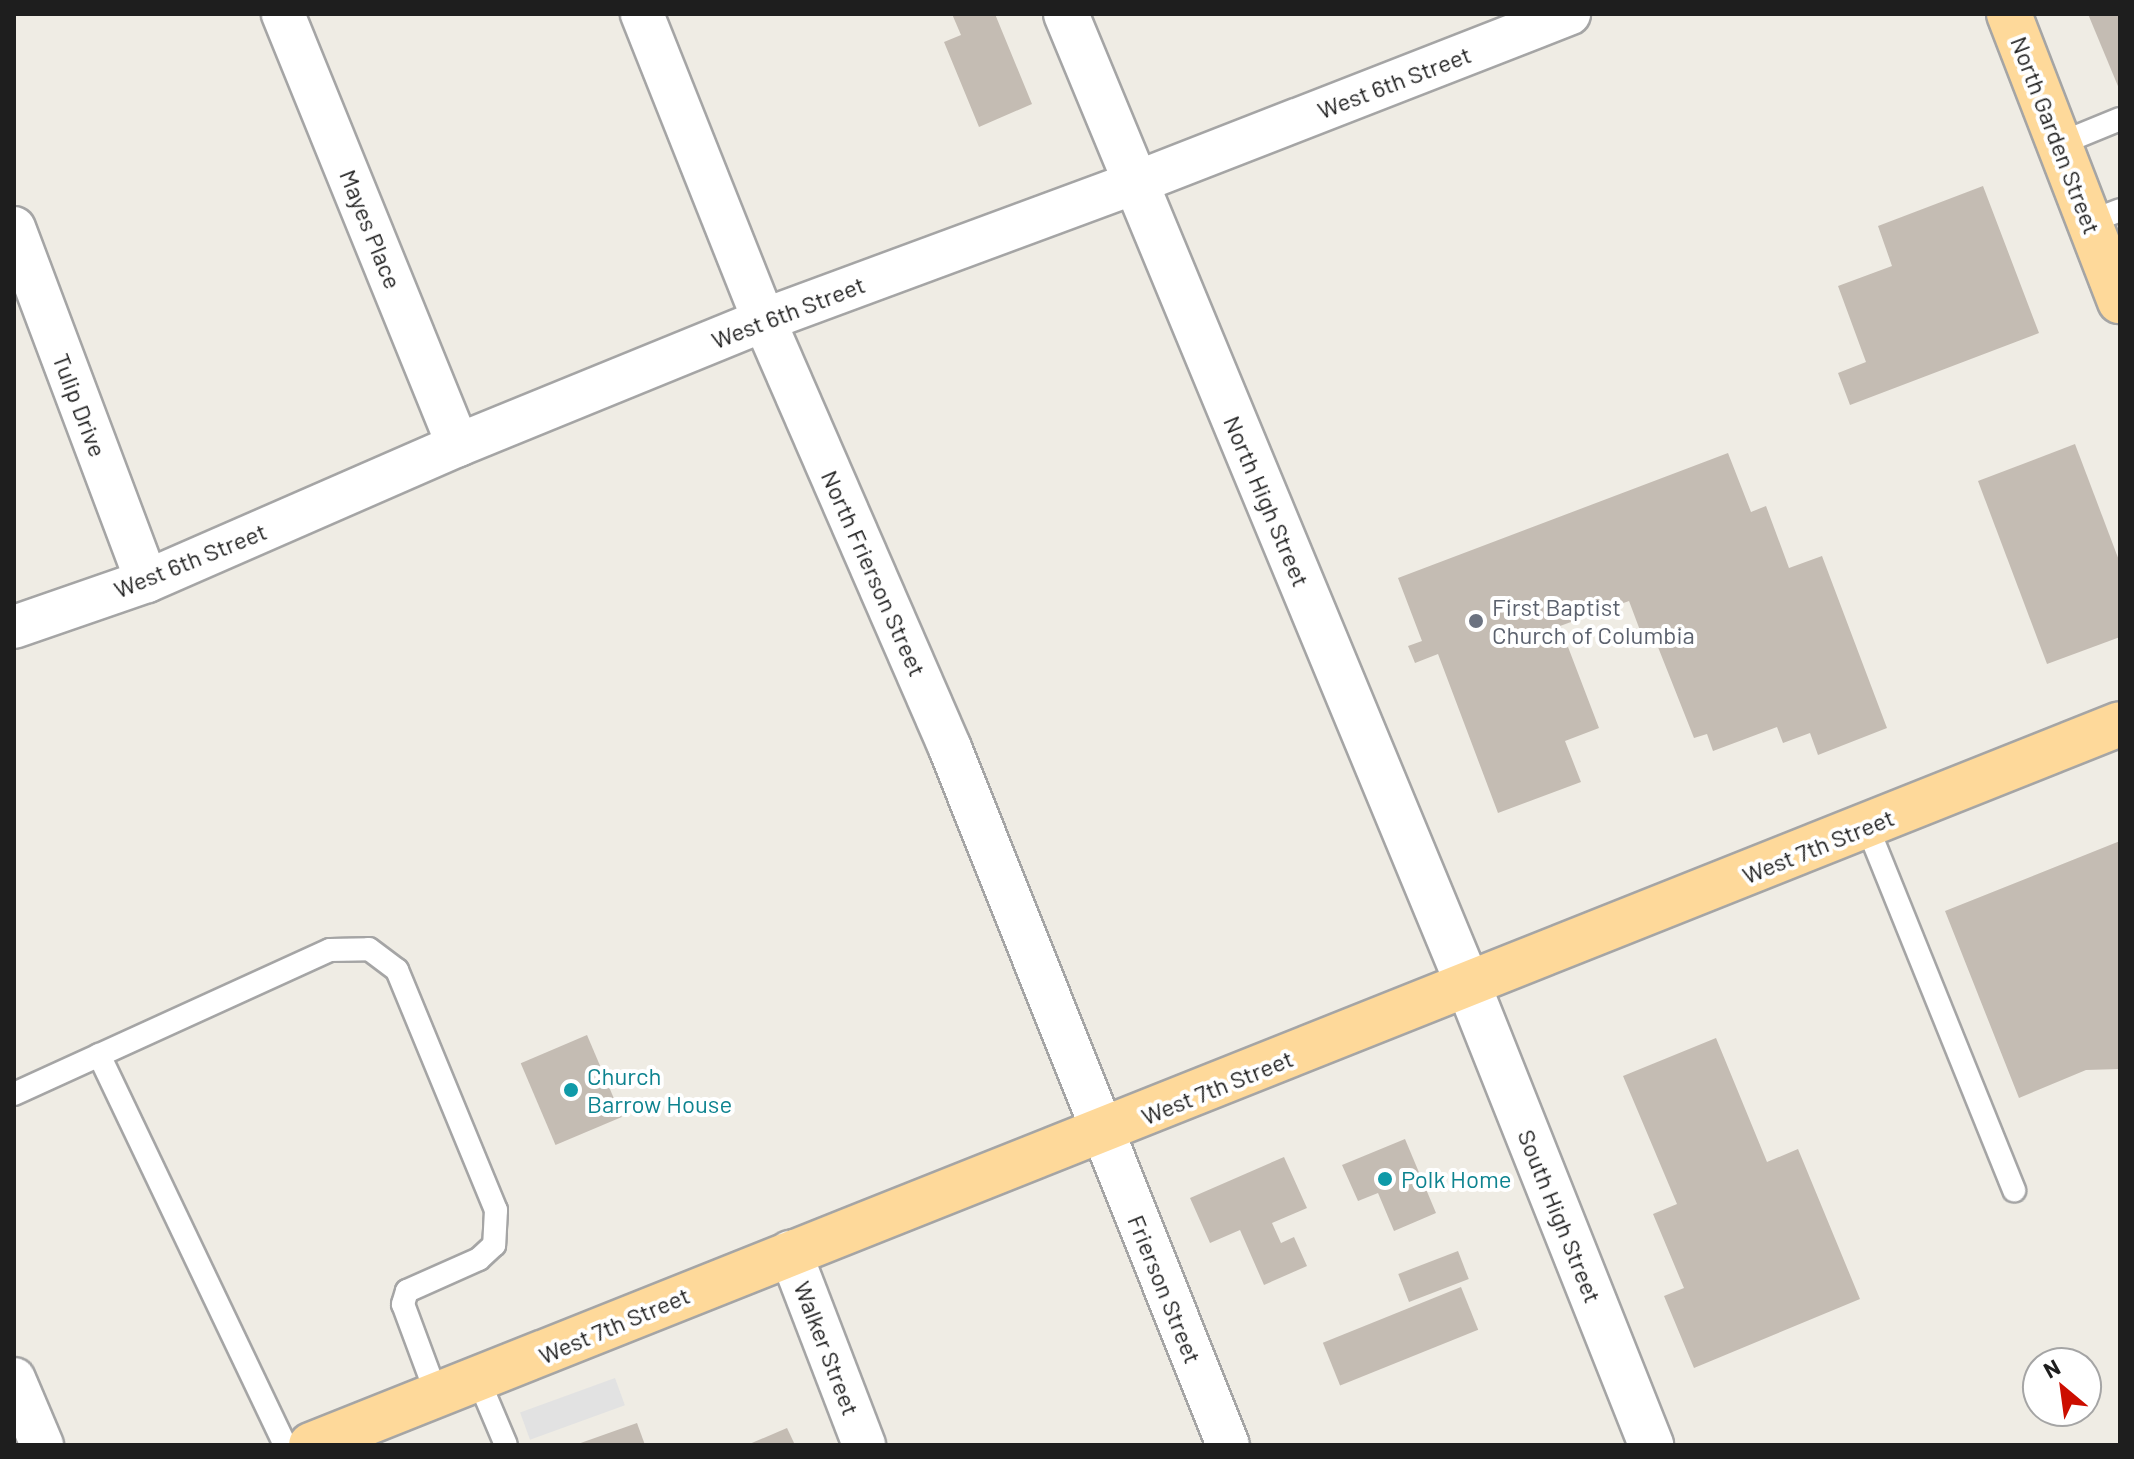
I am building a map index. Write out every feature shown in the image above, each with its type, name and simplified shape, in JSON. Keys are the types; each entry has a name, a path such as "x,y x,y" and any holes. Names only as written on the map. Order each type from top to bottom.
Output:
{"main road":[{"name":"North Garden Street","path":"2009,14 2059,144 2105,216 2120,301"},
{"name":"West 7th Street","path":"311,1445 438,1398 790,1252 1102,1133 2120,724"}],"street":[{"name":"Mayes Place","path":"283,14 458,445"},
{"name":"North Frierson Street","path":"642,14 764,320 950,748 1102,1133"},
{"name":"North High Street","path":"1066,14 1469,987"},
{"name":"West 6th Street","path":"14,627 147,581 458,445 764,320 1135,183 1569,14"},
{"name":"Tulip Drive","path":"14,228 147,581"},
{"name":"South High Street","path":"1469,987 1651,1445"},
{"name":"Frierson Street","path":"1102,1133 1228,1445"},
{"name":"Walker Street","path":"790,1252 864,1445"},
{"path":"14,1379 42,1445"}],"lane":[{"path":"2059,144 2120,119"},
{"path":"1867,826 2014,1190"},
{"path":"14,1094 330,950 369,949 397,970 496,1210 494,1245 479,1259 407,1291 403,1304 438,1398"},
{"path":"99,1055 285,1445"},
{"path":"479,1381 506,1445"}],"shaded area":[{"path":"615,1378 625,1405 530,1440 520,1413"}],"building":[{"path":"952,14 995,14 1032,104 979,127 944,42 961,35"},
{"path":"2088,14 2120,14 2120,91"},
{"path":"1983,186 2039,333 1850,405 1838,373 1866,362 1838,286 1892,266 1878,226"},
{"path":"2075,444 2120,563 2120,637 2047,664 1978,481"},
{"path":"1728,453 1751,512 1766,506 1789,568 1822,556 1887,728 1818,755 1810,733 1783,743 1777,727 1713,751 1707,734 1694,738 1654,637 1644,641 1629,601 1560,626 1599,728 1565,741 1581,782 1498,813 1438,654 1415,663 1408,646 1422,641 1398,578"},
{"path":"2120,841 2120,1069 2086,1070 2019,1098 1945,911"},
{"name":"Church Barrow House","path":"587,1035 622,1117 555,1145 521,1063"},
{"path":"1716,1038 1767,1162 1798,1149 1860,1299 1694,1368 1664,1296 1684,1288 1653,1214 1677,1204 1623,1076"},
{"name":"Polk Home","path":"1405,1139 1436,1213 1394,1231 1378,1193 1358,1201 1342,1165"},
{"path":"1284,1157 1307,1208 1272,1223 1281,1243 1294,1237 1307,1266 1264,1285 1240,1230 1210,1243 1190,1198"},
{"path":"1458,1251 1469,1279 1409,1302 1398,1274"},
{"path":"1461,1287 1478,1330 1340,1385 1323,1343"},
{"path":"637,1423 645,1445 575,1445"},
{"path":"787,1428 795,1445 747,1445"}],"place":[{"name":"First Baptist Church of Columbia","path":"1476,621"},
{"name":"Church Barrow House","path":"571,1090"},
{"name":"Polk Home","path":"1385,1179"}]}
